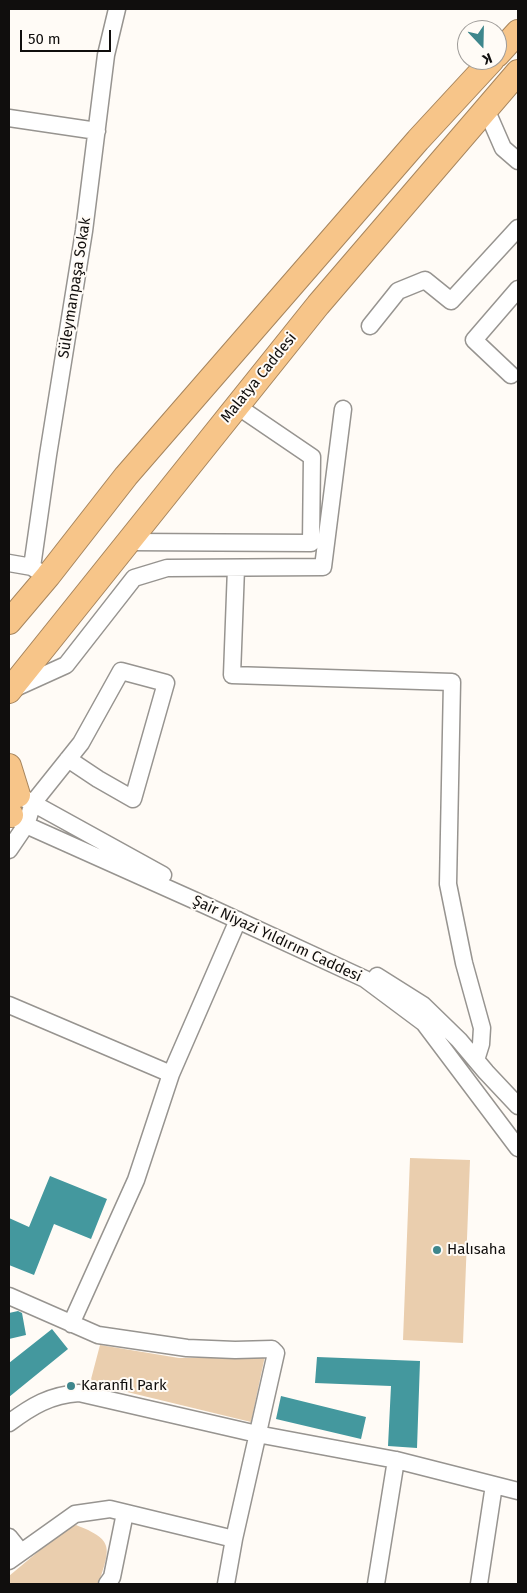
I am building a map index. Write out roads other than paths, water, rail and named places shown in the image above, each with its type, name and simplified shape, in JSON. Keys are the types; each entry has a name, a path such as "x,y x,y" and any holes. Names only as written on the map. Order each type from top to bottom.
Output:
{"highway":[{"path":"507,44 518,32"},
{"path":"9,622 40,572 418,140 483,70"},
{"name":"Malatya Caddesi","path":"9,691 318,304 518,72"},
{"path":"9,766 16,807"}],"street":[{"name":"Süleymanpaşa Sokak","path":"40,572 48,455 84,231 106,55 117,9"},
{"path":"486,109 503,148 518,162"},
{"path":"9,118 97,131"},
{"path":"370,326 398,291 425,280 452,301 518,228"},
{"path":"511,375 474,340 518,289"},
{"path":"128,542 311,543 312,457 237,406"},
{"path":"9,691 66,665 134,578 167,568 323,567 343,409"},
{"path":"9,563 40,572"},
{"path":"236,568 232,675 452,682 448,884 464,963 482,1028 481,1044 476,1060"},
{"path":"9,850 16,807 68,759 81,743 122,672 166,683 133,799 68,759"},
{"path":"16,807 377,976 423,1005 459,1040 518,1106"},
{"name":"Şair Niyazi Yıldırım Caddesi","path":"16,807 238,920 365,979 424,1023 518,1148"},
{"path":"71,1324 136,1180 170,1074 238,920"},
{"path":"9,1005 170,1074"},
{"path":"9,1296 98,1335 186,1348 272,1349 276,1354 234,1539 226,1584"},
{"path":"9,1422 30,1407 61,1394 79,1392 257,1434 396,1460 518,1492"},
{"path":"376,1584 396,1460"},
{"path":"479,1584 494,1485"},
{"path":"9,1538 15,1556 75,1514 110,1509 234,1539"},
{"path":"107,1584 112,1577 125,1513"}],"place":[{"name":"Halısaha","path":"437,1250"},
{"name":"Karanfil Park","path":"71,1386"}]}
